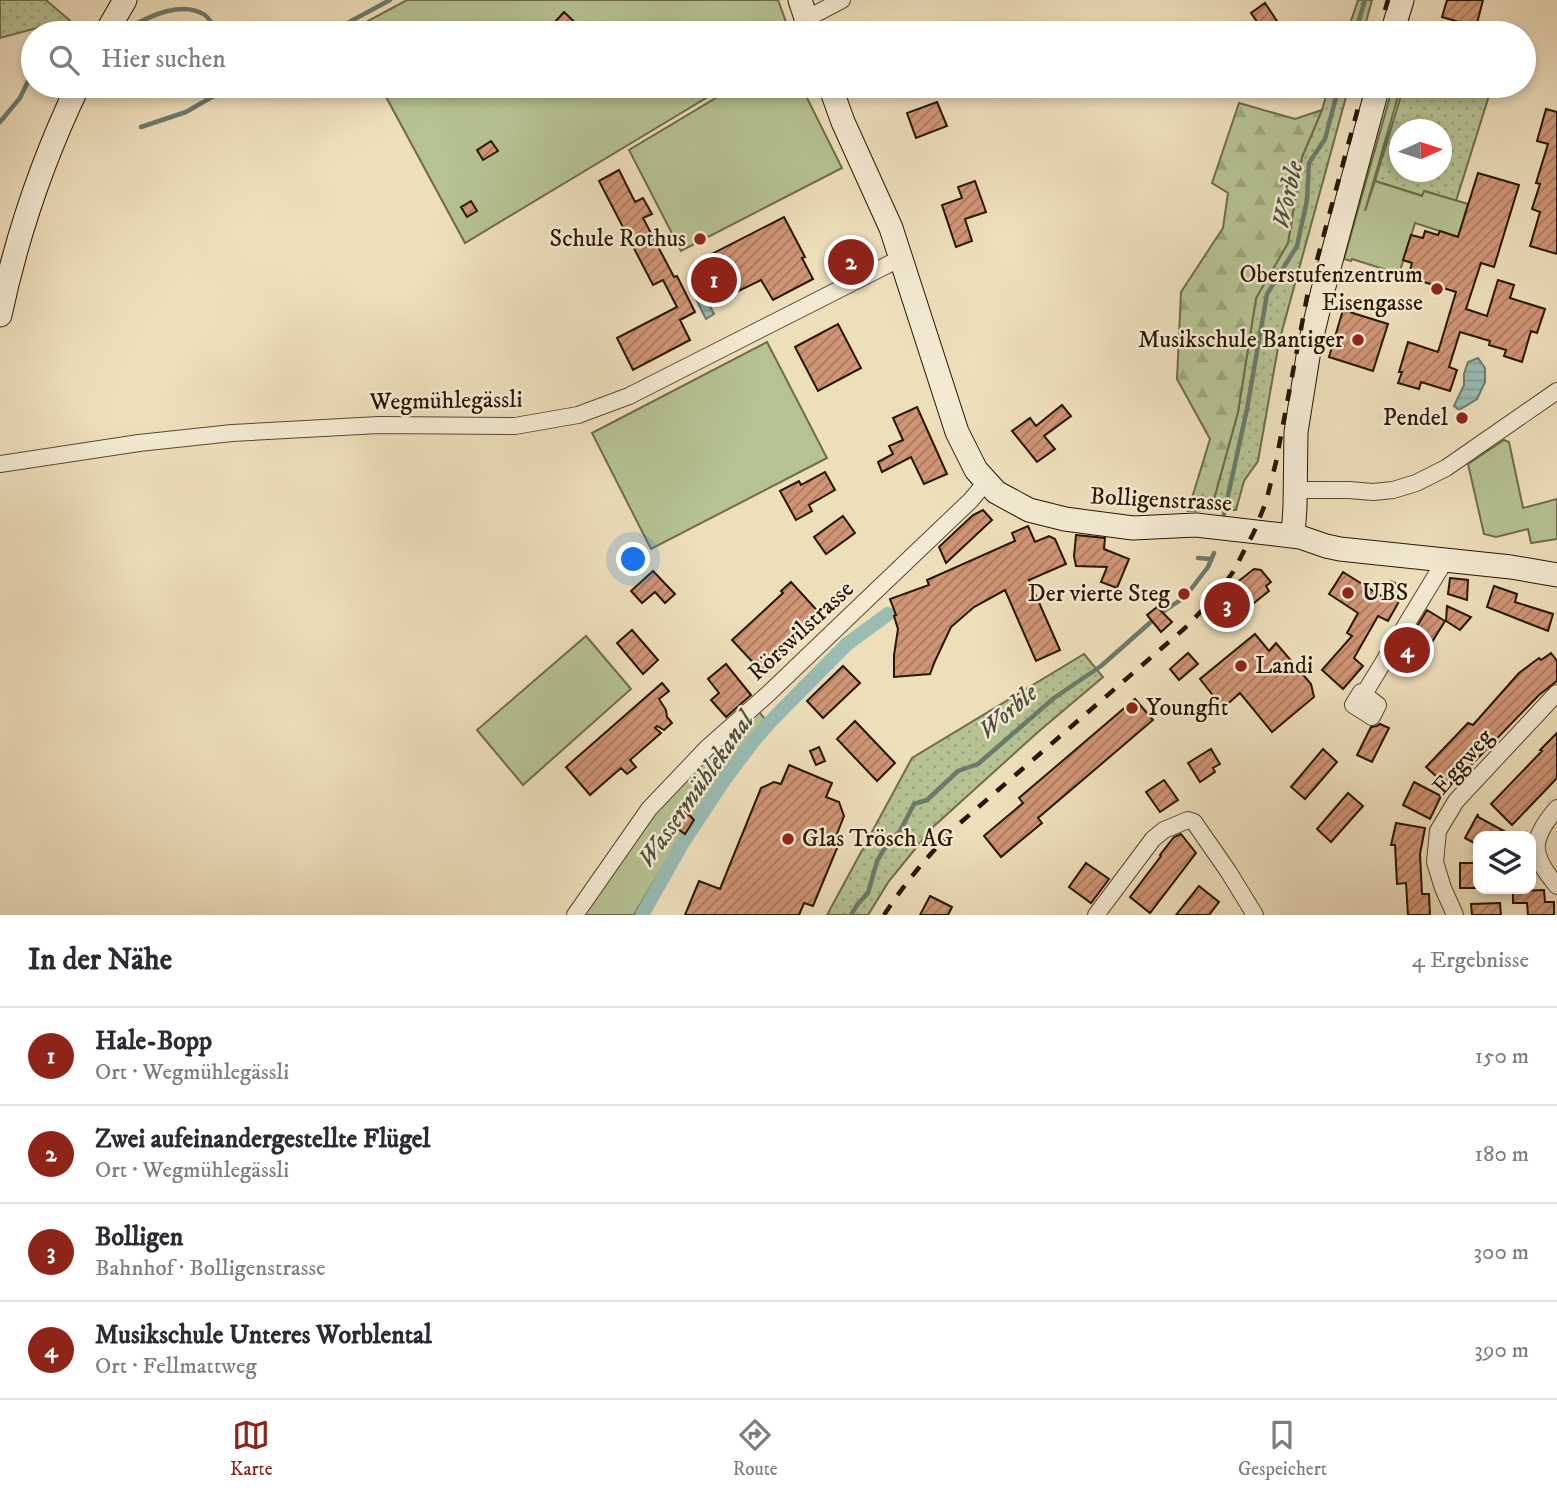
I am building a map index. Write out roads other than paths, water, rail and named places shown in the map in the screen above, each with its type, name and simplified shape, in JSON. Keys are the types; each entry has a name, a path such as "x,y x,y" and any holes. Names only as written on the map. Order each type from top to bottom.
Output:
{"main road":[{"path":"113,21 125,0"},
{"path":"1396,21 1402,0"},
{"path":"0,315 20,233 38,180 73,98"},
{"name":"Bolligenstrasse","path":"834,98 891,228 957,432 976,470 996,492 1029,510 1065,519 1133,528 1196,525 1293,536 1340,549 1511,566 1557,575"},
{"path":"1293,536 1296,432 1310,344 1375,98"}],"street":[{"path":"806,17 842,0"},
{"name":"Wegmühlegässli","path":"3,464 139,443 232,433 379,425 515,426 578,415 629,396 901,257"},
{"path":"1295,489 1373,492 1393,490 1416,483 1446,468 1557,391"},
{"name":"Rörswilstrasse","path":"575,915 649,809 707,748 768,694 971,500 986,482"},
{"path":"1364,694 1446,559"},
{"name":"Eggweg","path":"1455,915 1435,862 1438,831 1456,800 1557,693"},
{"path":"1557,808 1538,833 1536,847 1539,861 1557,886"},
{"path":"1096,915 1153,839 1164,830 1188,820 1194,822 1255,915"}],"water":[{"path":"704,295 714,314 706,319 696,299"},
{"path":"1478,358 1485,368 1485,382 1477,399 1459,410 1454,406 1464,385 1468,362"}],"waterway":[{"path":"351,21 390,0"},
{"name":"Worble","path":"1359,21 1365,0"},
{"path":"141,21 177,9 196,11 210,21"},
{"path":"0,122 21,96"},
{"path":"141,127 186,112 210,98"},
{"name":"Worble","path":"1224,514 1247,409 1267,294 1297,246 1307,200 1309,163 1325,139 1336,98"},
{"name":"Worble","path":"851,915 868,893 877,861 900,831 914,804 927,800 958,771 978,764 1054,698 1101,666 1161,613 1185,597 1208,567 1214,553"},
{"name":"Wassermühlekanal","path":"1198,558 1211,559"},
{"name":"Wassermühlekanal","path":"642,915 682,844 752,743 847,644 888,614"}],"railway":[{"path":"1382,21 1388,0"},
{"path":"884,915 919,867 960,823 1185,628 1214,598 1233,572 1266,502 1307,297 1361,98"}],"place":[{"name":"Schule Rothus","path":"700,239"},
{"name":"Zwei aufeinandergestellte Flügel","path":"851,262"},
{"name":"Hale-Bopp","path":"714,280"},
{"name":"Oberstufenzentrum Eisengasse","path":"1437,289"},
{"name":"Musikschule Bantiger","path":"1358,340"},
{"name":"Pendel","path":"1462,418"},
{"name":"UBS","path":"1348,593"},
{"name":"Der vierte Steg","path":"1184,594"},
{"name":"Bolligen","path":"1227,605"},
{"name":"Musikschule Unteres Worblental","path":"1407,650"},
{"name":"Landi","path":"1241,666"},
{"name":"Youngfit","path":"1132,708"},
{"name":"Glas Trösch AG","path":"788,839"}]}
